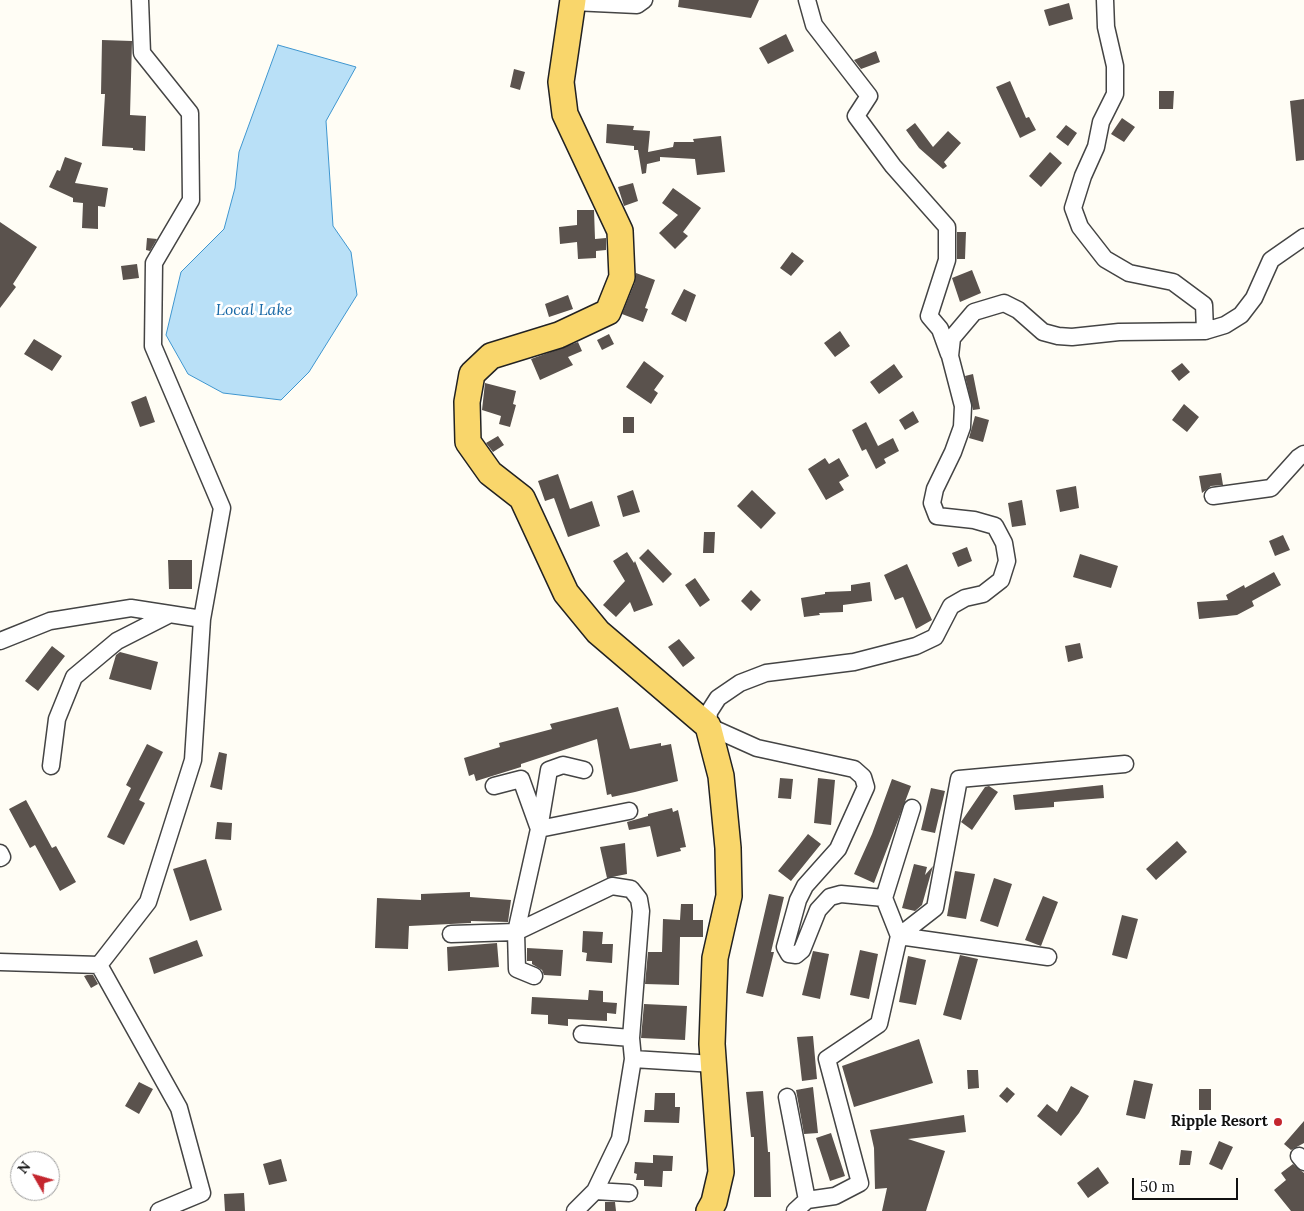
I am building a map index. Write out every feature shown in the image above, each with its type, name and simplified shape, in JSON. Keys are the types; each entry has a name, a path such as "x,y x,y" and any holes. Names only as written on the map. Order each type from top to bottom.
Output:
{"main road":[{"path":"573,1 561,82 565,114 620,231 622,277 608,312 559,335 491,356 472,374 467,402 468,442 490,473 522,498 566,593 598,632 708,726 721,776 728,848 729,896 715,958 714,1064 721,1172 714,1202 709,1211"}],"street":[{"path":"99,965 148,902 193,760 202,619 222,508 153,346 154,263 191,200 190,113 142,53 140,0"},
{"path":"573,1 637,5 644,0"},
{"path":"807,0 814,25 833,46 869,96 856,116 893,166 947,227 947,260 928,316 940,329 950,356 963,406 962,427 953,452 935,488 932,503 937,516 974,520 995,526 1004,543 1007,561 1002,580 983,594 965,598 951,606 935,637 916,646 854,662 766,674 740,683 718,698 709,712 708,726 757,748 854,769 863,777 866,787 838,848 806,886 798,900 785,947 789,954 796,955 802,950 818,910 830,897 841,894 884,898"},
{"path":"1106,0 1106,27 1115,66 1114,94 1101,122 1096,147 1083,176 1074,208 1080,227 1105,259 1129,274 1173,282 1204,305 1205,331"},
{"path":"950,356 952,338 961,325 974,312 988,306 1004,303 1018,310 1043,332 1058,336 1072,337 1119,332 1205,331 1226,326 1241,315 1254,298 1271,260 1304,237"},
{"path":"1213,496 1271,488 1298,458 1304,454"},
{"path":"0,641 50,621 131,608 202,619"},
{"path":"51,766 57,719 74,677 117,641 170,614"},
{"path":"899,936 934,908 958,779 1125,764"},
{"path":"534,976 517,969 516,932 539,829 549,770 563,765 584,770"},
{"path":"494,786 520,779 539,829"},
{"path":"795,1211 807,1200 835,1196 860,1183 827,1059 879,1024 899,936 884,898 912,808"},
{"path":"539,829 629,811"},
{"path":"0,853 2,857 0,858"},
{"path":"450,934 516,932 612,886 631,889 639,899 641,911 632,1038 633,1059 620,1139 595,1191 575,1211"},
{"path":"899,936 1048,957"},
{"path":"0,962 99,965"},
{"path":"99,965 179,1108 202,1193 159,1211"},
{"path":"582,1034 632,1038"},
{"path":"633,1059 714,1064"},
{"path":"786,1097 807,1200"},
{"path":"595,1191 629,1193"}],"water":[{"name":"Local Lake","path":"278,45 356,67 326,121 333,226 351,252 357,295 309,372 281,400 223,393 188,374 166,335 181,272 224,229 235,188 239,152"}],"building":[{"path":"679,0 759,0 751,18 678,7"},
{"path":"1069,3 1073,19 1049,26 1044,10"},
{"path":"786,34 794,51 768,64 759,48"},
{"path":"102,40 132,41 130,115 146,116 145,151 133,150 133,148 102,146 105,94 101,94"},
{"path":"876,51 880,62 861,69 854,60"},
{"path":"514,69 525,72 520,90 510,87"},
{"path":"1010,81 1026,118 1029,117 1036,130 1020,138 996,87"},
{"path":"1159,91 1174,91 1173,109 1159,109"},
{"path":"1304,99 1304,160 1296,161 1290,101"},
{"path":"1122,118 1135,127 1124,142 1111,134"},
{"path":"915,123 933,147 948,131 961,143 944,162 947,166 943,169 919,148 906,130"},
{"path":"607,124 634,126 633,130 650,131 648,152 673,147 674,142 694,142 693,139 721,136 725,172 697,175 695,159 660,157 660,161 647,164 646,173 642,174 638,150 634,150 634,146 606,143"},
{"path":"1066,125 1077,133 1068,146 1056,137"},
{"path":"1050,152 1062,163 1041,187 1029,176"},
{"path":"65,157 82,163 75,183 108,188 105,207 98,206 98,229 82,228 83,203 73,202 73,198 49,187 57,170 60,171"},
{"path":"633,183 638,201 624,206 618,187"},
{"path":"673,188 701,208 683,232 688,236 675,249 659,233 678,215 662,203"},
{"path":"577,210 594,210 595,239 606,238 606,250 596,251 596,258 578,259 577,242 560,244 559,227 577,225"},
{"path":"0,222 37,247 13,284 16,287 0,308"},
{"path":"957,232 966,232 965,259 957,259"},
{"path":"147,238 157,239 150,251 146,250"},
{"path":"792,252 804,261 791,276 780,268"},
{"path":"137,264 139,278 123,280 121,266"},
{"path":"972,270 981,293 960,302 952,278"},
{"path":"636,273 655,280 645,308 648,309 643,322 622,314 635,282"},
{"path":"684,289 696,295 686,322 671,314"},
{"path":"568,295 573,309 549,317 545,304"},
{"path":"840,331 850,346 835,357 824,343"},
{"path":"609,334 614,344 602,350 597,340"},
{"path":"34,339 62,356 52,371 24,354"},
{"path":"578,342 582,351 568,357 573,365 540,380 531,359"},
{"path":"644,361 664,376 654,390 658,393 651,404 626,387"},
{"path":"1182,363 1190,372 1179,381 1171,371"},
{"path":"894,364 903,377 879,394 870,382"},
{"path":"973,374 980,409 973,410 965,376"},
{"path":"485,383 516,391 513,404 516,405 510,427 499,424 501,416 482,410"},
{"path":"146,396 155,422 140,427 131,402"},
{"path":"1184,404 1199,417 1187,432 1172,420"},
{"path":"913,411 919,422 905,430 899,420"},
{"path":"975,416 989,420 983,442 969,438"},
{"path":"623,417 634,417 634,433 623,433"},
{"path":"866,422 878,446 893,438 899,451 884,459 886,463 876,469 866,449 862,451 852,430"},
{"path":"498,436 504,445 493,452 486,443"},
{"path":"825,458 829,464 839,458 849,476 839,482 844,490 826,500 808,469"},
{"path":"1221,473 1223,485 1211,486 1202,493 1199,476"},
{"path":"558,474 570,509 592,501 600,526 568,537 554,498 545,501 538,481"},
{"path":"1076,486 1079,508 1060,512 1056,490"},
{"path":"633,490 640,512 623,517 617,496"},
{"path":"752,490 776,513 761,529 737,506"},
{"path":"1022,500 1026,525 1012,527 1008,503"},
{"path":"704,532 715,532 714,553 703,553"},
{"path":"1283,535 1290,550 1275,556 1269,541"},
{"path":"967,547 972,561 958,567 952,553"},
{"path":"648,549 672,574 663,583 639,558"},
{"path":"627,552 634,563 635,561 653,605 634,612 630,602 616,617 603,605 625,581 613,561"},
{"path":"1080,554 1118,566 1111,588 1073,577"},
{"path":"168,560 192,560 192,589 169,589"},
{"path":"907,564 932,620 916,629 903,597 895,600 884,575"},
{"path":"1274,572 1281,585 1252,601 1254,606 1237,615 1199,619 1197,602 1228,600 1226,595 1244,585 1245,588"},
{"path":"695,578 710,600 700,607 685,585"},
{"path":"870,582 872,601 843,605 843,612 819,613 820,615 804,617 801,598 825,594 825,592 851,591 851,585"},
{"path":"751,590 761,600 751,611 741,601"},
{"path":"679,639 695,658 683,667 668,647"},
{"path":"1080,643 1083,658 1068,662 1065,646"},
{"path":"52,646 65,656 38,691 25,681"},
{"path":"120,652 158,662 151,690 109,679 116,655"},
{"path":"618,707 630,749 661,743 661,746 671,744 678,781 612,797 611,794 607,795 597,739 521,764 521,767 476,781 474,774 469,776 464,758 500,747 499,743 552,729 550,724"},
{"path":"147,744 163,752 139,800 145,803 124,845 107,837 131,788 126,785"},
{"path":"219,752 227,754 222,790 210,787"},
{"path":"780,778 793,779 791,799 778,798"},
{"path":"818,778 835,780 831,825 814,823"},
{"path":"892,779 911,786 874,883 854,874 872,834"},
{"path":"1103,785 1104,798 1054,802 1054,807 1015,810 1013,795"},
{"path":"989,786 998,792 972,830 961,822 985,787"},
{"path":"931,788 945,791 935,833 921,830"},
{"path":"26,800 52,848 56,846 76,882 60,891 35,845 30,848 9,809"},
{"path":"672,808 673,812 678,810 686,847 680,848 681,851 657,857 650,826 629,830 627,822"},
{"path":"217,822 232,823 231,840 215,839"},
{"path":"808,834 821,844 791,881 778,871"},
{"path":"1177,841 1187,852 1156,880 1146,869"},
{"path":"625,843 627,874 607,878 600,847"},
{"path":"206,859 222,910 190,921 173,869"},
{"path":"914,864 927,867 925,875 933,866 922,905 915,911 902,908"},
{"path":"955,871 975,874 966,919 947,916"},
{"path":"994,878 1012,884 998,927 980,921"},
{"path":"470,892 470,897 511,900 508,922 471,921 471,923 409,926 408,949 375,948 377,898 421,900 421,894"},
{"path":"769,894 784,897 771,952 774,952 763,997 746,993"},
{"path":"1043,896 1058,902 1041,946 1025,940"},
{"path":"681,904 693,904 693,920 703,920 703,937 680,937 679,985 645,984 648,952 662,952 663,919 680,920"},
{"path":"1122,915 1138,919 1127,959 1112,955"},
{"path":"583,931 603,932 602,944 613,944 612,963 586,961 587,953 582,952"},
{"path":"197,940 203,956 154,974 149,958"},
{"path":"497,943 499,967 448,971 447,947"},
{"path":"527,948 563,950 561,976 544,975 542,970 532,964 532,961 527,961"},
{"path":"860,950 878,954 869,999 850,995"},
{"path":"813,951 829,954 820,999 802,995"},
{"path":"960,955 978,959 961,1020 943,1015"},
{"path":"908,956 926,960 916,1005 899,1002"},
{"path":"93,975 98,984 91,988 84,976"},
{"path":"589,990 603,991 603,1002 617,1003 616,1014 607,1013 607,1021 568,1019 568,1026 548,1024 548,1015 531,1014 532,997 588,1000"},
{"path":"644,1004 687,1006 685,1040 641,1038"},
{"path":"813,1036 817,1079 802,1081 797,1037"},
{"path":"919,1039 933,1083 854,1107 842,1066"},
{"path":"967,1070 978,1070 979,1088 968,1089"},
{"path":"1134,1080 1153,1084 1145,1119 1126,1115"},
{"path":"139,1082 153,1089 139,1114 125,1106"},
{"path":"1071,1086 1089,1096 1079,1113 1061,1136 1037,1116 1047,1104 1057,1112"},
{"path":"813,1087 818,1133 804,1134 796,1090"},
{"path":"1007,1087 1015,1094 1007,1103 999,1096"},
{"path":"1199,1089 1211,1089 1211,1110 1199,1110"},
{"path":"763,1091 768,1152 770,1152 771,1197 754,1197 754,1137 751,1137 746,1092"},
{"path":"655,1093 675,1093 675,1107 680,1107 679,1123 644,1122 645,1110 654,1110"},
{"path":"964,1115 966,1132 908,1139 945,1151 926,1211 882,1211 887,1188 875,1189 874,1148 870,1130"},
{"path":"1304,1121 1304,1143 1291,1150 1284,1144"},
{"path":"831,1133 845,1176 830,1181 816,1138"},
{"path":"1219,1141 1233,1147 1222,1170 1209,1164"},
{"path":"1181,1150 1192,1151 1190,1165 1179,1165"},
{"path":"653,1155 673,1156 672,1171 663,1171 662,1187 644,1186 644,1180 636,1180 637,1174 634,1173 635,1162 653,1163"},
{"path":"281,1159 287,1181 269,1185 263,1164"},
{"path":"1293,1164 1304,1173 1304,1211 1291,1211 1274,1190 1286,1180 1281,1173"},
{"path":"1098,1167 1109,1183 1088,1198 1077,1183"},
{"path":"244,1193 245,1211 225,1211 224,1194"},
{"path":"605,1202 615,1202 616,1211 605,1211"}],"place":[{"name":"Ripple Resort","path":"1278,1122"}]}
